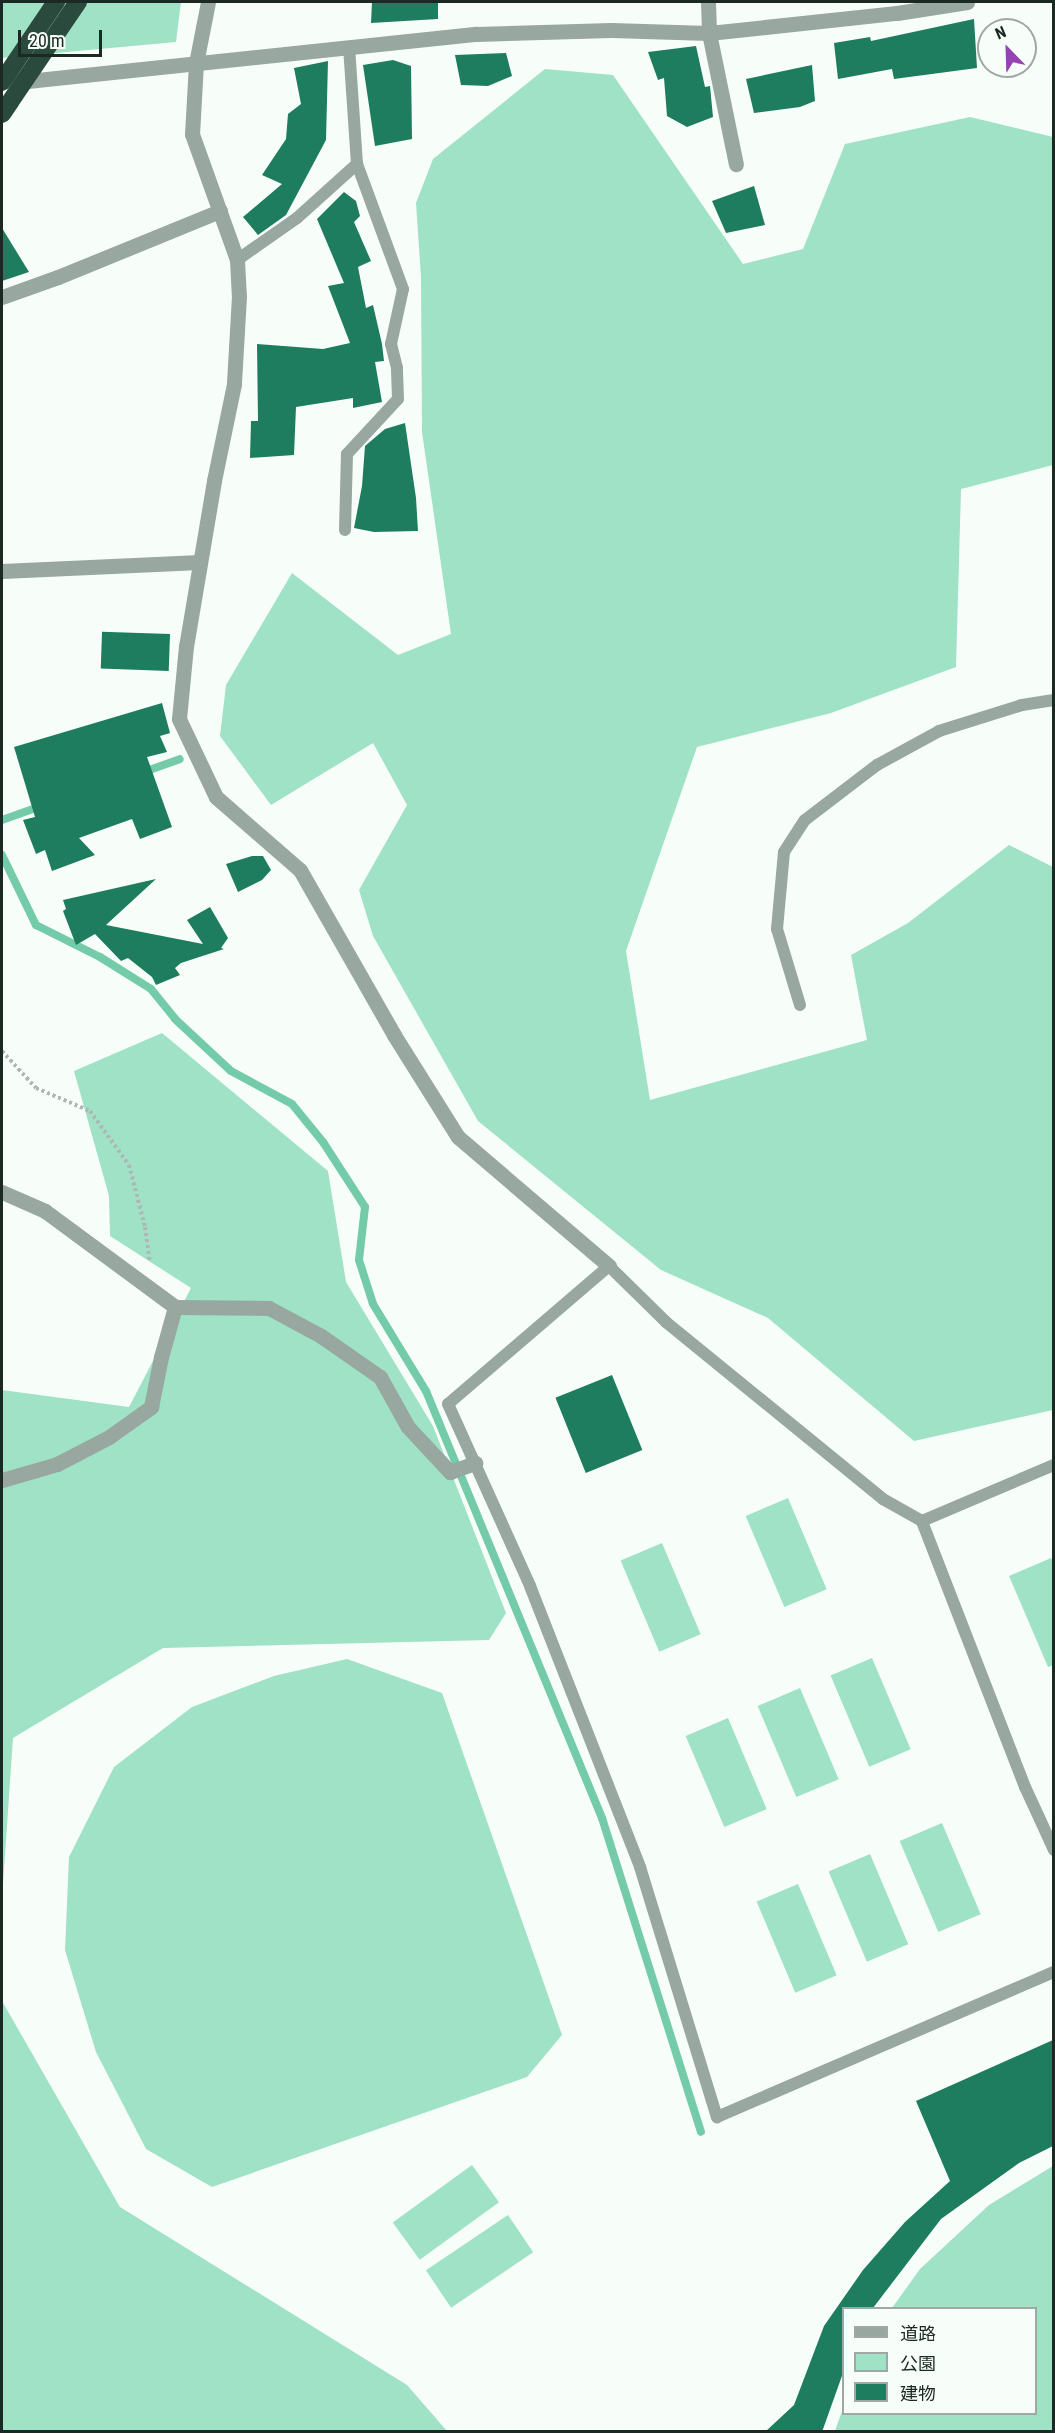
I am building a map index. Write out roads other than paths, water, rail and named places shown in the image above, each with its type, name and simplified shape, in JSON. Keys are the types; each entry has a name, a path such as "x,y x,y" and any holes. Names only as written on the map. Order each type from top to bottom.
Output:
{"highway":[{"path":"2,83 56,2"},
{"path":"2,114 78,2"}],"street":[{"path":"208,2 196,63 192,134 237,260 239,296 234,384 186,646 179,719 216,797 300,870 394,1035 458,1137 609,1266"},
{"path":"708,2 709,33 736,164"},
{"path":"2,83 488,34 611,30 709,33 897,13 967,2"},
{"path":"2,297 69,273 220,211"},
{"path":"2,571 200,562"},
{"path":"2,1192 45,1211 175,1307 269,1308 321,1336 381,1377 408,1427 450,1472 475,1463"},
{"path":"2,1480 57,1464 109,1437 151,1407 161,1356 175,1307"}],"lane":[{"path":"345,530 347,454 398,399 397,368 391,344 402,289 357,164 349,47"},
{"path":"237,260 297,218 357,164"},
{"path":"800,1005 777,929 784,852 805,819 877,765 939,731 1022,705 1053,700"},
{"path":"1053,1851 1025,1787 922,1521 883,1498 675,1329 609,1266 448,1404 530,1586 640,1867 717,2117 1053,1972"},
{"path":"922,1521 1053,1465"}],"waterway":[{"path":"141,773 180,759"},
{"path":"2,820 41,806"},
{"path":"2,855 36,925 100,957 151,989 175,1019 231,1071 292,1104 323,1142 365,1207 359,1260 373,1304 426,1391 602,1818 701,2132"}]}
